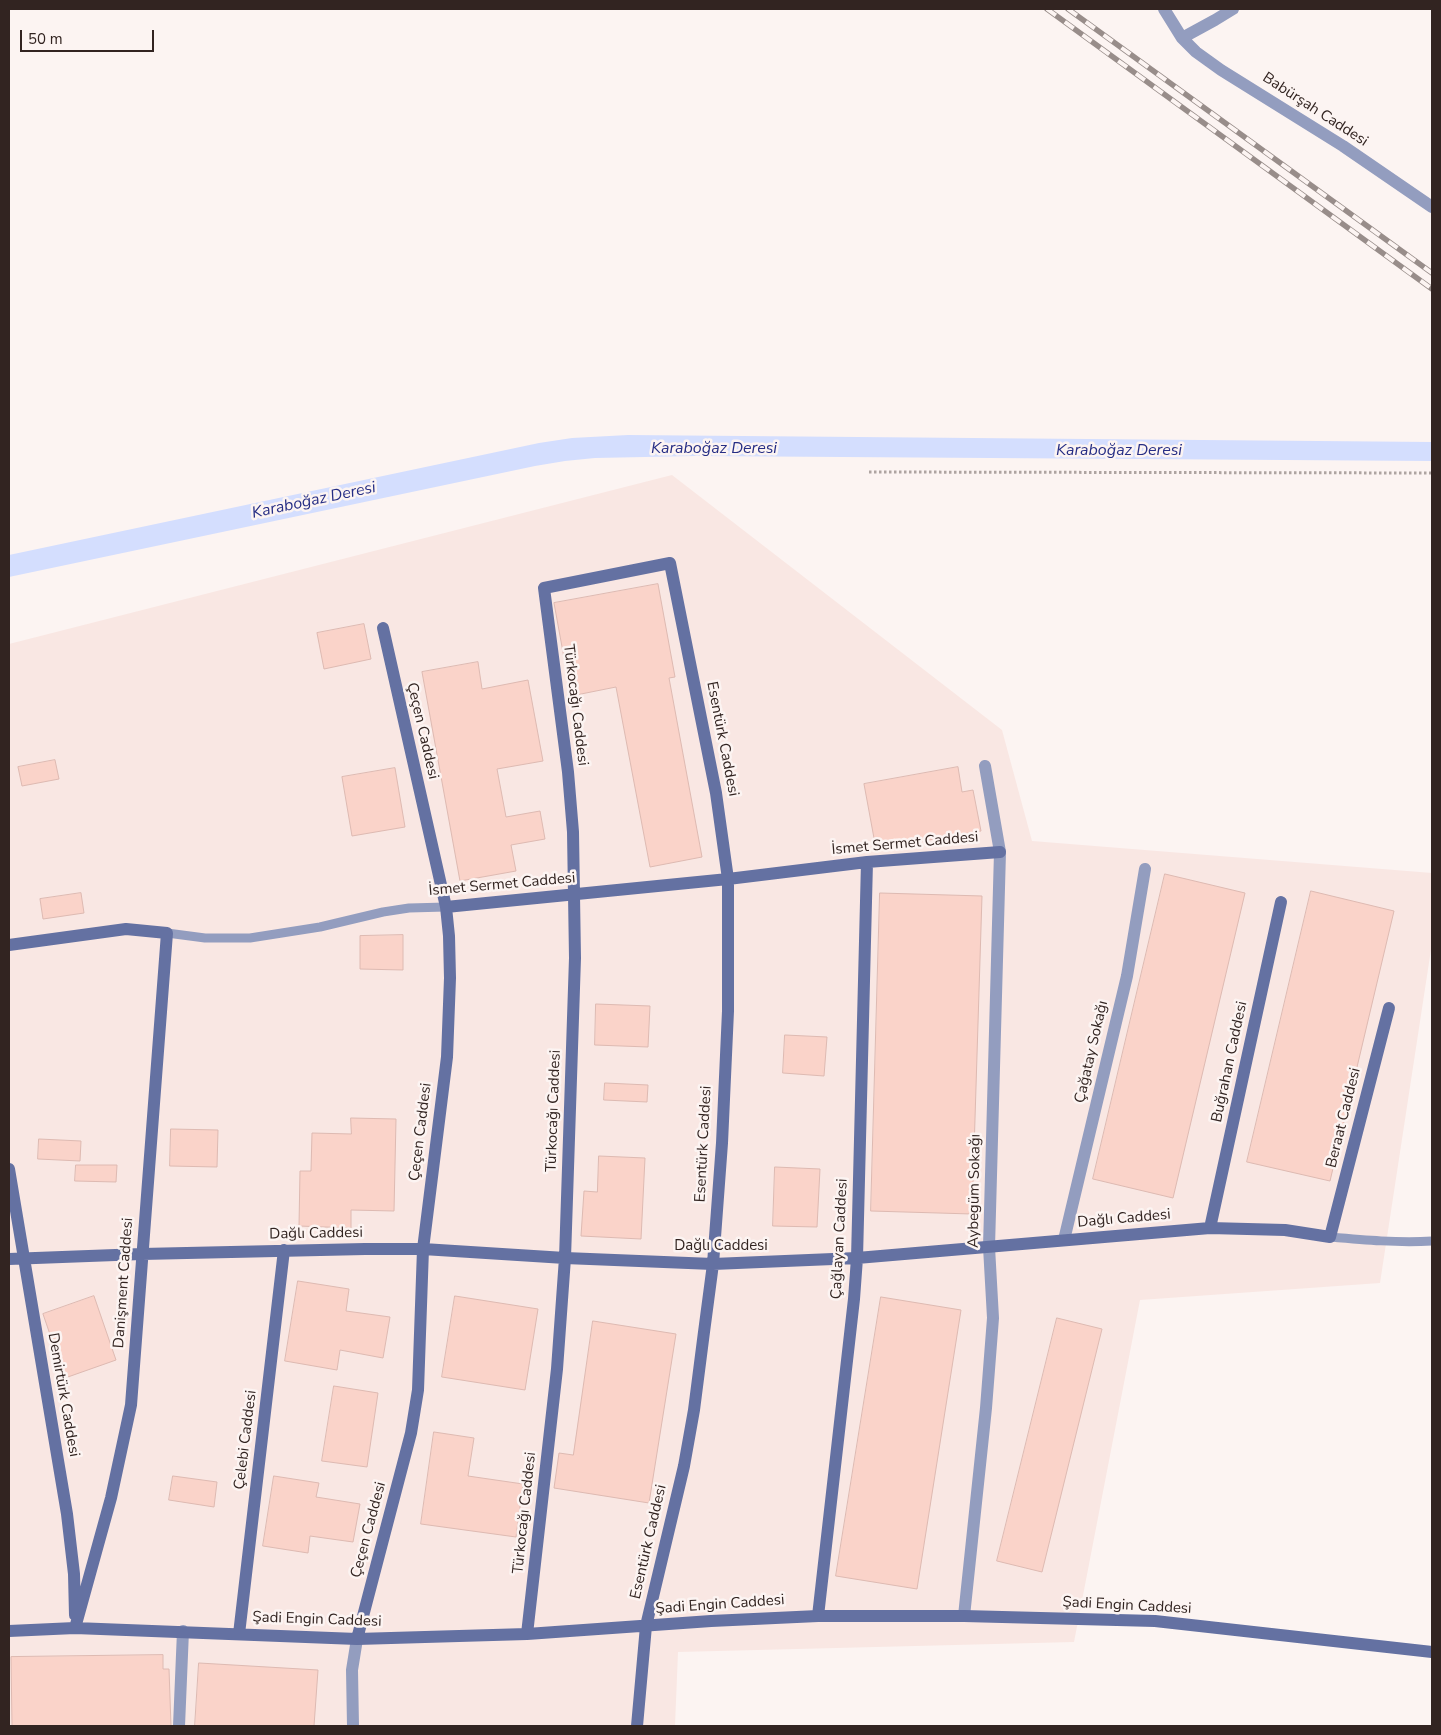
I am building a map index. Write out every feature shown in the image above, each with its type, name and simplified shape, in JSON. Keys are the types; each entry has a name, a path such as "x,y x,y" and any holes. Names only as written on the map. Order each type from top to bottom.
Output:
{"street":[{"name":"Babürşah Caddesi","path":"1164,9 1182,38 1221,70 1343,146 1432,207"},
{"path":"1182,38 1232,9"},
{"name":"Esentürk Caddesi","path":"544,588 670,563 716,793 728,879 728,1011 722,1142 713,1264 694,1410 684,1466 646,1626 637,1726"},
{"name":"Türkocağı Caddesi","path":"527,1634 557,1368 565,1258 576,958 576,895 568,772 544,588"},
{"name":"Çeçen Caddesi","path":"357,1639 411,1433 418,1390 423,1249 447,1057 450,978 446,907 382,628"},
{"name":"Aybegüm Sokağı","path":"964,1616 992,1351 993,1318 989,1248 1000,852 985,766"},
{"name":"İsmet Sermet Caddesi","path":"446,907 728,879 867,862 1000,852"},
{"name":"Çağlayan Caddesi","path":"818,1616 857,1258 867,862"},
{"name":"Çağatay Sokağı","path":"1064,1240 1127,976 1145,869"},
{"name":"Buğrahan Caddesi","path":"1210,1228 1281,902"},
{"name":"İsmet Sermet Caddesi","path":"9,945 126,929 167,933"},
{"name":"Danişment Caddesi","path":"75,1628 111,1498 131,1405 167,933"},
{"name":"Beraat Caddesi","path":"1330,1237 1389,1008"},
{"name":"Demirtürk Caddesi","path":"9,1170 67,1514 74,1574 75,1628"},
{"name":"Dağlı Caddesi","path":"9,1259 284,1250 423,1249 565,1258 713,1264 857,1258 1210,1228 1285,1230 1330,1237"},
{"name":"Çelebi Caddesi","path":"239,1634 284,1250"},
{"name":"Şadi Engin Caddesi","path":"9,1631 75,1628 357,1639 527,1634 711,1621 818,1616 964,1616 1155,1622 1432,1652"},
{"path":"179,1726 183,1631"},
{"path":"353,1726 352,1670 357,1639"}],"lane":[{"name":"İsmet Sermet Caddesi","path":"167,933 205,938 250,938 320,927 383,912 409,908 446,907"},
{"name":"Dağlı Caddesi","path":"1330,1237 1407,1242 1432,1240"}],"path":[{"path":"869,472 1432,473"}],"shaded area":[{"path":"672,475 1002,730 1032,841 1432,873 1432,943 1380,1283 1140,1300 1074,1642 678,1652 675,1726 9,1726 9,644"}],"water":[{"name":"Karaboğaz Deresi","path":"628,435 1432,442 1432,461 695,456 595,458 535,466 9,577 9,555 539,443 572,438"}],"building":[{"path":"658,584 675,677 669,678 702,857 650,867 616,687 571,696 554,603"},
{"path":"364,624 371,659 324,669 317,633"},
{"path":"478,662 482,689 528,680 543,761 497,769 506,817 540,811 545,839 511,845 516,871 460,881 422,672"},
{"path":"55,760 59,779 22,786 18,767"},
{"path":"958,767 962,792 973,790 981,831 876,849 864,784"},
{"path":"395,768 405,827 352,836 342,777"},
{"path":"1165,874 1245,893 1173,1198 1093,1179"},
{"path":"1311,891 1394,911 1330,1181 1247,1162"},
{"path":"81,893 84,913 43,919 40,899"},
{"path":"880,893 982,896 972,1214 871,1211"},
{"path":"403,935 403,970 360,969 360,936"},
{"path":"596,1004 650,1006 648,1047 595,1045"},
{"path":"785,1035 827,1037 824,1076 783,1073"},
{"path":"605,1083 648,1085 647,1102 604,1100"},
{"path":"351,1118 396,1119 394,1211 351,1210 351,1228 299,1226 300,1171 311,1171 312,1133 351,1134"},
{"path":"171,1129 218,1130 217,1167 170,1166"},
{"path":"39,1139 81,1141 80,1161 38,1159"},
{"path":"599,1156 645,1158 641,1239 581,1236 584,1191 597,1192"},
{"path":"76,1165 117,1165 116,1182 75,1181"},
{"path":"775,1167 820,1169 817,1227 773,1226"},
{"path":"298,1281 349,1289 346,1311 390,1317 383,1358 340,1350 337,1370 285,1361"},
{"path":"94,1296 116,1360 65,1378 43,1314"},
{"path":"455,1296 538,1309 525,1390 442,1377"},
{"path":"881,1297 961,1310 917,1589 836,1576"},
{"path":"1057,1318 1102,1329 1042,1572 997,1561"},
{"path":"593,1321 676,1334 649,1503 554,1488 559,1453 573,1455"},
{"path":"334,1386 378,1393 367,1467 322,1461"},
{"path":"434,1432 474,1438 468,1476 523,1484 516,1537 421,1524"},
{"path":"173,1476 217,1482 214,1507 169,1500"},
{"path":"274,1476 319,1483 316,1497 360,1504 353,1542 310,1536 308,1553 263,1546"},
{"path":"163,1655 163,1669 169,1669 171,1726 12,1726 11,1657"},
{"path":"199,1663 318,1670 314,1726 195,1726"}],"railway":[{"path":"1047,9 1432,289"},
{"path":"1068,9 1432,273"}]}
